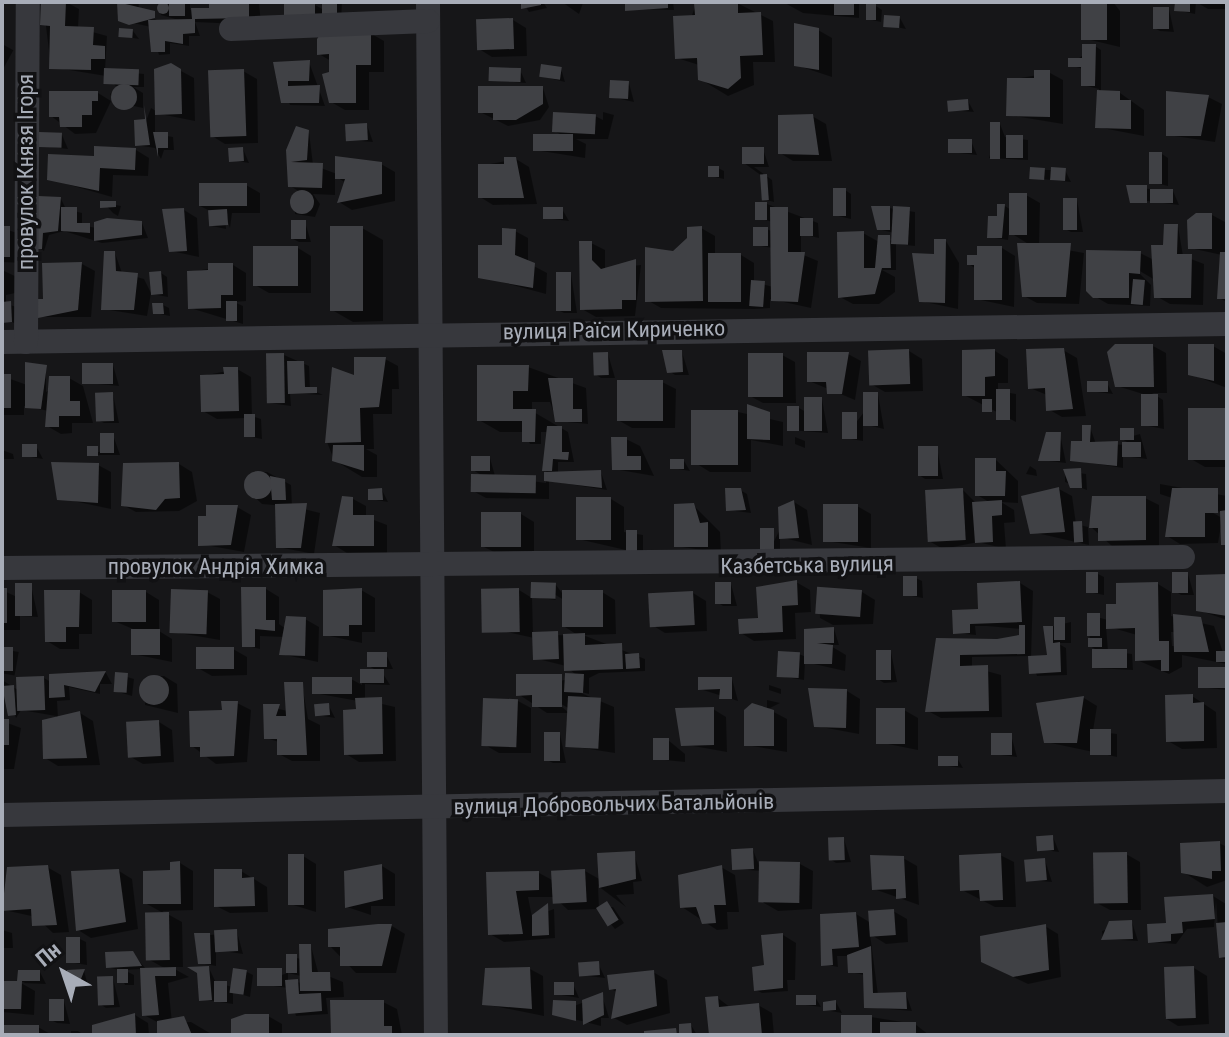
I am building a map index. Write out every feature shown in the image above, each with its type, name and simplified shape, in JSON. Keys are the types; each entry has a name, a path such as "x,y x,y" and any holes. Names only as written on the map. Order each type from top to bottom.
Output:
{"street":[{"name":"провулок Князя Ігоря","path":"14,342 14,117 28,2"},
{"path":"231,29 428,11 436,1035"},
{"name":"вулиця Раїси Кириченко","path":"14,342 429,332 1227,324"},
{"name":"Казбетська вулиця","path":"430,566 1183,557"},
{"name":"провулок Андрія Химка","path":"2,568 430,566"},
{"name":"вулиця Добровольчих Батальйонів","path":"2,815 1227,791"}],"building":[{"path":"41,2 66,2 65,26 94,27 93,45 105,46 105,59 91,59 91,70 49,69 50,26 40,25"},
{"path":"117,2 155,11 155,18 129,25 118,21"},
{"path":"169,2 185,2 185,16 169,16"},
{"path":"209,2 249,2 249,18 195,19 195,33 183,34 183,44 165,41 165,52 151,52 148,20 192,19 191,8 209,8"},
{"path":"322,2 337,2 337,18 322,18"},
{"path":"521,2 541,2 541,5 521,9"},
{"path":"668,2 668,8 625,11 625,4"},
{"path":"738,2 738,13 761,12 763,55 740,56 741,78 728,89 698,80 697,58 675,59 673,16 695,15 694,3"},
{"path":"834,2 854,2 854,15 834,15"},
{"path":"1081,2 1107,2 1107,40 1081,40"},
{"path":"1175,2 1190,2 1190,12 1174,11"},
{"path":"158,3 168,3 168,13 158,13"},
{"path":"284,3 315,3 315,16 284,16"},
{"path":"866,4 876,4 876,20 866,20"},
{"path":"1153,7 1169,7 1169,29 1153,29"},
{"path":"884,15 900,16 899,28 883,27"},
{"path":"513,18 514,49 477,50 476,19"},
{"path":"794,23 819,28 819,70 794,66"},
{"path":"119,28 133,29 132,38 118,37"},
{"path":"371,31 371,65 356,65 356,103 329,103 322,74 329,72 329,54 317,55 317,39 322,32"},
{"path":"1082,44 1096,44 1095,86 1081,86 1081,67 1068,67 1068,58 1082,58"},
{"path":"310,60 309,81 288,81 288,86 320,85 319,103 281,103 273,62"},
{"path":"171,63 181,69 182,114 155,115 154,69"},
{"path":"541,64 562,67 560,80 539,77"},
{"path":"489,67 521,68 520,82 489,81"},
{"path":"104,68 139,69 138,85 103,84"},
{"path":"244,69 246,136 210,137 208,70"},
{"path":"1034,70 1050,70 1050,117 1006,116 1007,78 1034,78"},
{"path":"610,80 629,81 628,99 609,98"},
{"path":"124,84 133,88 137,97 133,106 124,110 115,106 111,97 115,88"},
{"path":"478,86 543,86 543,104 516,120 493,120 493,113 478,113"},
{"path":"1097,90 1120,91 1120,100 1131,100 1131,129 1095,128"},
{"path":"49,91 98,91 98,101 92,101 92,115 82,115 82,127 60,127 59,117 49,117"},
{"path":"1166,91 1209,95 1201,136 1166,136"},
{"path":"968,99 969,110 948,112 947,101"},
{"path":"144,105 150,145 135,146 134,120 145,119"},
{"path":"553,112 596,114 595,134 552,132"},
{"path":"813,114 819,155 778,154 778,115"},
{"path":"990,122 1000,122 1000,159 990,159"},
{"path":"367,123 368,140 346,141 345,124"},
{"path":"296,126 309,130 307,160 291,162 323,163 322,188 288,187 286,150"},
{"path":"39,132 62,133 61,148 38,147"},
{"path":"153,132 168,132 168,148 158,148 158,157"},
{"path":"533,134 573,134 573,151 533,151"},
{"path":"1006,135 1023,135 1023,158 1006,158"},
{"path":"948,139 972,139 972,153 948,153"},
{"path":"94,146 136,148 135,170 100,168 99,191 47,180 48,154 94,156"},
{"path":"243,147 244,161 229,162 228,148"},
{"path":"742,147 764,147 764,164 742,164"},
{"path":"1149,152 1162,152 1162,184 1149,184"},
{"path":"335,156 382,162 382,194 337,203 345,179 335,179"},
{"path":"504,157 516,157 524,198 478,198 478,164 504,164"},
{"path":"708,166 719,166 719,177 708,177"},
{"path":"1030,167 1045,168 1044,180 1029,179"},
{"path":"1051,167 1066,168 1065,181 1050,180"},
{"path":"760,174 767,174 769,200 762,200"},
{"path":"199,183 247,183 247,206 199,206"},
{"path":"1126,185 1147,185 1147,203 1130,203"},
{"path":"833,188 846,188 846,216 833,216"},
{"path":"1150,189 1173,189 1173,203 1150,203"},
{"path":"302,190 310,194 314,202 310,210 302,214 294,210 290,202 294,194"},
{"path":"1009,193 1027,193 1027,235 1009,235"},
{"path":"38,196 61,197 58,231 43,233 42,249 36,249"},
{"path":"1063,198 1077,198 1077,230 1063,230"},
{"path":"100,201 116,201 116,207 100,208"},
{"path":"755,202 767,202 767,220 755,220"},
{"path":"997,204 1005,204 1002,238 987,238 988,216 997,216"},
{"path":"871,206 890,206 890,230 877,230"},
{"path":"893,206 910,207 908,245 891,244"},
{"path":"61,207 77,207 77,223 90,223 90,233 61,231"},
{"path":"543,207 563,207 563,219 543,219"},
{"path":"770,207 788,207 788,252 805,252 798,302 771,301"},
{"path":"184,208 187,251 169,252 162,209"},
{"path":"227,209 228,225 209,226 208,210"},
{"path":"1196,213 1212,213 1212,249 1188,249 1187,220"},
{"path":"107,218 142,221 142,235 94,241 94,222"},
{"path":"800,218 813,218 813,236 800,236"},
{"path":"291,220 306,220 306,239 291,239"},
{"path":"1164,224 1178,224 1177,254 1192,254 1191,298 1154,298 1151,245 1163,245"},
{"path":"2,226 10,226 10,257 2,257"},
{"path":"330,226 363,226 363,311 330,311"},
{"path":"702,226 703,301 645,302 645,247 673,251 687,238 687,227"},
{"path":"753,227 768,227 768,246 753,246"},
{"path":"502,228 516,229 515,255 535,263 533,288 478,278 478,245 502,245"},
{"path":"864,231 864,268 875,268 878,235 890,235 891,268 882,268 875,294 838,298 837,232"},
{"path":"934,239 946,239 945,303 919,302 912,253 934,254"},
{"path":"579,241 592,241 592,260 601,269 636,259 636,300 622,300 622,309 580,310"},
{"path":"1017,243 1071,243 1066,297 1022,297"},
{"path":"253,246 298,246 298,286 253,286"},
{"path":"977,246 1002,246 1002,300 974,300 974,265 967,265 967,255 977,255"},
{"path":"1086,250 1141,251 1140,274 1129,273 1129,298 1093,298 1086,291"},
{"path":"104,251 115,251 116,271 138,273 134,310 101,310"},
{"path":"1220,252 1227,252 1227,299 1217,299"},
{"path":"708,253 741,253 741,302 708,302"},
{"path":"82,262 78,310 33,319 33,299 43,299 42,263"},
{"path":"208,263 233,263 233,295 221,295 221,308 188,309 187,271 208,270"},
{"path":"161,271 163,294 151,295 149,272"},
{"path":"556,272 571,272 571,311 556,311"},
{"path":"1133,279 1145,280 1143,305 1131,304"},
{"path":"751,280 765,281 763,307 749,306"},
{"path":"11,301 12,322 2,323 2,302"},
{"path":"226,301 237,301 237,321 226,321"},
{"path":"152,303 163,303 164,314 153,314"},
{"path":"1115,344 1153,344 1154,387 1115,387 1107,352"},
{"path":"1188,344 1214,344 1214,381 1188,375"},
{"path":"1064,348 1073,409 1046,411 1045,388 1028,389 1026,349"},
{"path":"909,349 910,384 869,385 868,350"},
{"path":"995,349 995,376 985,377 985,396 962,396 962,350"},
{"path":"662,350 682,350 683,372 667,373"},
{"path":"608,352 609,375 594,376 593,353"},
{"path":"807,352 849,352 842,394 827,394 826,382 807,382"},
{"path":"266,353 284,353 285,403 267,403"},
{"path":"748,353 783,353 783,397 748,397"},
{"path":"354,357 386,357 379,407 360,408 361,442 325,443 332,367 354,375"},
{"path":"287,361 304,361 305,387 317,387 317,393 288,394"},
{"path":"25,362 47,365 41,409 25,408"},
{"path":"82,363 113,363 113,384 82,384"},
{"path":"477,365 529,365 528,391 513,391 513,409 536,409 535,442 522,442 522,421 477,421"},
{"path":"223,367 238,367 239,411 201,412 200,375 224,374"},
{"path":"2,374 11,374 11,408 2,408"},
{"path":"49,376 70,376 70,401 80,401 80,416 59,416 59,427 45,427"},
{"path":"548,378 573,378 573,409 582,409 582,422 555,422"},
{"path":"617,380 663,380 663,421 617,421"},
{"path":"1087,381 1108,381 1108,392 1087,392"},
{"path":"996,389 1010,389 1010,420 996,420"},
{"path":"113,392 114,421 96,422 95,393"},
{"path":"863,392 878,392 878,426 863,426"},
{"path":"1141,394 1158,394 1158,426 1141,426"},
{"path":"804,397 822,397 822,431 804,431"},
{"path":"982,399 992,399 992,412 982,412"},
{"path":"747,404 770,412 770,440 747,439"},
{"path":"787,406 799,406 799,431 787,431"},
{"path":"1188,408 1227,408 1227,460 1188,460"},
{"path":"691,410 738,410 738,465 691,465"},
{"path":"842,412 857,412 857,439 842,439"},
{"path":"244,414 255,414 255,437 244,437"},
{"path":"1082,425 1091,425 1090,442 1118,441 1117,466 1070,461 1071,441 1082,441"},
{"path":"547,426 562,426 562,452 569,452 568,460 553,459 552,471 542,471"},
{"path":"1120,428 1134,428 1134,440 1120,440"},
{"path":"1046,432 1061,432 1060,461 1038,461"},
{"path":"100,433 114,433 114,453 100,453"},
{"path":"611,437 627,437 627,456 641,456 641,470 612,470"},
{"path":"1122,442 1141,442 1141,457 1122,457"},
{"path":"22,444 37,444 37,457 22,457"},
{"path":"333,445 364,445 364,471 332,461"},
{"path":"87,446 98,446 98,456 87,456"},
{"path":"918,446 938,446 938,476 918,476"},
{"path":"471,456 490,456 490,471 471,471"},
{"path":"975,458 996,458 996,471 1006,471 1005,496 975,496"},
{"path":"670,459 684,459 684,469 670,469"},
{"path":"51,462 99,463 98,503 57,500"},
{"path":"179,462 180,498 165,499 156,510 121,506 123,463"},
{"path":"1081,468 1082,488 1070,488 1063,469"},
{"path":"601,470 602,488 544,481 544,472"},
{"path":"258,471 268,475 272,485 268,495 258,499 248,495 244,485 248,475"},
{"path":"471,474 536,475 536,493 471,492"},
{"path":"270,476 285,479 286,500 272,500"},
{"path":"1059,487 1065,532 1030,534 1021,496"},
{"path":"382,488 383,500 368,500 368,489"},
{"path":"725,488 741,488 746,510 726,511"},
{"path":"963,488 966,540 928,542 925,490"},
{"path":"1172,488 1218,488 1218,513 1205,513 1205,537 1165,537"},
{"path":"342,496 353,497 353,515 374,515 374,546 332,546"},
{"path":"1092,496 1146,496 1146,540 1098,541 1098,528 1089,528"},
{"path":"576,497 611,497 611,540 576,540"},
{"path":"794,500 799,538 779,539 778,507"},
{"path":"1002,500 1002,515 992,516 993,542 975,543 972,502"},
{"path":"307,503 301,548 276,548 275,504"},
{"path":"694,503 700,523 708,522 708,547 674,547 674,504"},
{"path":"823,504 858,504 858,542 823,542"},
{"path":"206,505 238,505 231,545 198,546 198,516 206,516"},
{"path":"1227,510 1227,545 1221,545 1220,511"},
{"path":"481,512 521,512 521,547 481,547"},
{"path":"1073,521 1082,521 1083,542 1074,542"},
{"path":"760,528 774,528 774,550 760,550"},
{"path":"626,530 637,530 637,552 626,552"},
{"path":"1086,572 1098,572 1098,593 1086,593"},
{"path":"1172,572 1188,572 1188,593 1172,593"},
{"path":"1227,574 1227,616 1196,611 1196,575"},
{"path":"903,576 917,576 917,596 903,596"},
{"path":"797,580 798,605 782,606 783,632 739,634 738,619 758,618 756,587"},
{"path":"1020,581 1022,622 970,624 970,633 953,634 952,610 978,609 977,583"},
{"path":"531,582 556,583 555,599 530,598"},
{"path":"715,582 731,582 731,604 715,604"},
{"path":"1158,582 1159,641 1169,641 1169,671 1161,671 1161,660 1135,661 1135,628 1106,629 1106,604 1116,604 1116,583"},
{"path":"15,583 32,583 32,616 15,616"},
{"path":"241,587 266,587 266,620 275,620 275,631 255,629 255,647 242,647"},
{"path":"817,587 862,590 860,617 815,614"},
{"path":"2,588 7,588 7,623 2,623"},
{"path":"362,588 362,625 349,625 349,636 323,636 323,590"},
{"path":"519,588 520,632 482,633 481,589"},
{"path":"171,589 208,590 206,634 169,633"},
{"path":"44,590 80,590 79,627 66,627 66,642 45,642"},
{"path":"112,590 146,590 146,622 112,622"},
{"path":"562,590 603,590 603,627 562,627"},
{"path":"693,591 695,625 650,627 648,593"},
{"path":"1087,613 1100,613 1100,636 1087,636"},
{"path":"1173,614 1201,617 1209,652 1174,652"},
{"path":"286,616 306,617 305,656 279,655"},
{"path":"1054,617 1065,617 1065,640 1054,640"},
{"path":"1019,625 1025,625 1025,654 960,655 960,666 988,665 989,711 925,712 936,638 997,639 1019,635"},
{"path":"1043,626 1053,626 1053,643 1060,642 1061,672 1029,674 1028,656 1047,655"},
{"path":"834,627 834,643 817,643 833,645 832,664 804,664 804,629"},
{"path":"131,629 160,629 160,655 131,655"},
{"path":"558,631 559,659 533,660 532,632"},
{"path":"585,633 585,645 622,643 623,669 564,671 563,634"},
{"path":"1088,638 1102,638 1102,647 1088,647"},
{"path":"2,647 13,647 13,671 2,671"},
{"path":"196,647 234,647 234,669 196,669"},
{"path":"1092,649 1127,649 1127,668 1092,668"},
{"path":"876,650 891,650 891,680 876,680"},
{"path":"778,651 800,652 799,678 777,677"},
{"path":"1216,651 1227,651 1227,662 1216,662"},
{"path":"367,652 387,652 387,667 367,667"},
{"path":"639,653 640,668 626,669 625,654"},
{"path":"1198,667 1225,667 1225,688 1198,688"},
{"path":"360,669 384,669 384,683 360,683"},
{"path":"106,671 95,692 64,685 65,697 49,698 49,674"},
{"path":"115,672 128,673 127,693 114,692"},
{"path":"565,673 584,674 583,693 564,692"},
{"path":"516,674 562,674 562,707 532,707 532,695 516,696"},
{"path":"154,675 165,679 169,690 165,701 154,705 143,701 139,690 143,679"},
{"path":"44,676 45,710 17,711 16,677"},
{"path":"312,677 352,677 352,694 312,694"},
{"path":"698,677 732,677 732,699 719,699 720,689 698,690"},
{"path":"284,682 303,682 307,755 277,755 277,739 264,739 263,704 280,704 276,716 286,716"},
{"path":"14,685 16,715 8,716 2,686"},
{"path":"808,688 847,689 846,728 814,727"},
{"path":"1193,694 1193,703 1204,702 1204,741 1166,742 1165,695"},
{"path":"568,696 601,698 598,749 565,747"},
{"path":"1084,696 1077,743 1044,743 1036,703"},
{"path":"382,697 383,754 344,755 343,710 356,709 355,698"},
{"path":"483,698 518,699 516,747 481,746"},
{"path":"221,701 238,701 234,756 200,757 200,747 190,747 189,711 222,710"},
{"path":"329,703 330,715 315,716 314,704"},
{"path":"752,703 774,710 774,746 744,746 744,710"},
{"path":"714,707 714,745 681,746 675,708"},
{"path":"876,708 905,708 905,744 876,744"},
{"path":"80,711 87,758 43,759 42,720"},
{"path":"2,719 9,719 9,745 2,745"},
{"path":"159,720 161,756 128,758 126,722"},
{"path":"1090,729 1111,729 1111,755 1090,755"},
{"path":"544,732 560,732 560,761 544,761"},
{"path":"991,733 1012,733 1012,755 991,755"},
{"path":"653,738 669,738 669,760 653,760"},
{"path":"938,756 958,756 958,766 938,766"},
{"path":"1053,835 1054,850 1037,851 1036,836"},
{"path":"844,837 845,860 829,861 828,838"},
{"path":"1220,841 1221,871 1212,871 1212,879 1181,873 1180,843"},
{"path":"753,848 754,869 732,870 731,849"},
{"path":"635,851 636,879 599,888 597,853"},
{"path":"1127,852 1128,903 1094,904 1093,853"},
{"path":"1001,853 1003,900 980,901 979,890 960,891 959,855"},
{"path":"288,854 304,854 304,905 288,905"},
{"path":"870,855 904,856 906,898 896,899 896,889 872,890"},
{"path":"1045,858 1047,880 1026,882 1024,860"},
{"path":"180,861 181,904 143,904 143,871 170,870 170,862"},
{"path":"759,861 800,862 799,903 758,902"},
{"path":"382,864 383,899 345,908 344,871"},
{"path":"48,865 57,925 32,926 31,909 2,911 7,867"},
{"path":"722,865 726,905 714,905 716,923 702,924 696,907 680,908 678,875"},
{"path":"119,869 126,922 76,931 71,871"},
{"path":"214,869 242,869 242,878 254,877 255,906 214,907"},
{"path":"585,869 587,902 553,904 551,871"},
{"path":"539,871 539,890 516,891 523,934 488,935 486,872"},
{"path":"1213,894 1215,919 1182,922 1183,933 1171,934 1171,941 1148,943 1147,924 1166,923 1164,897"},
{"path":"607,901 619,920 608,927 596,908"},
{"path":"548,903 549,935 532,936 532,915"},
{"path":"894,909 896,935 870,937 868,911"},
{"path":"145,912 169,912 170,960 146,960"},
{"path":"856,912 859,947 832,949 833,965 821,966 820,914"},
{"path":"1132,920 1133,939 1101,940 1109,921"},
{"path":"1227,922 1227,957 1219,958 1216,923"},
{"path":"392,924 382,966 340,966 340,947 328,947 328,929"},
{"path":"1046,924 1049,970 1013,977 981,962 980,936"},
{"path":"237,929 238,951 215,952 214,930"},
{"path":"194,933 210,933 211,964 198,964"},
{"path":"783,933 783,988 754,991 752,967 764,965 761,935"},
{"path":"66,937 80,937 80,963 66,963"},
{"path":"299,944 311,944 312,972 330,972 331,991 300,991"},
{"path":"871,946 873,993 906,992 907,1009 864,1008 863,973 848,973 847,955"},
{"path":"133,951 142,966 106,968 105,952"},
{"path":"286,954 297,954 297,973 286,973"},
{"path":"599,961 600,975 579,976 578,962"},
{"path":"209,966 212,1000 199,1001 197,973 187,967"},
{"path":"1194,966 1196,1018 1166,1019 1164,967"},
{"path":"176,967 176,976 155,976 159,1015 142,1016 140,968"},
{"path":"530,967 532,1009 482,1005 485,968"},
{"path":"233,968 247,970 243,995 230,993"},
{"path":"257,968 282,968 282,986 257,986"},
{"path":"85,969 81,979 67,981 67,970"},
{"path":"117,969 128,969 128,983 117,983"},
{"path":"18,970 40,970 40,981 22,981 21,1009 2,1009 2,981 17,981"},
{"path":"654,970 657,1006 611,1019 616,989 609,990 607,975"},
{"path":"113,976 114,1005 98,1006 97,977"},
{"path":"298,979 299,994 321,993 322,1011 288,1014 285,980"},
{"path":"214,981 227,981 227,1002 214,1002"},
{"path":"554,982 574,982 574,995 554,995"},
{"path":"603,992 604,1015 583,1025 582,1000"},
{"path":"796,995 816,995 816,1005 796,1005"},
{"path":"718,996 719,1007 759,1003 762,1035 709,1035 705,997"},
{"path":"49,999 64,999 64,1021 49,1021"},
{"path":"330,1000 384,1000 384,1026 392,1026 392,1035 331,1035"},
{"path":"553,1000 576,1001 576,1021 552,1015"},
{"path":"836,1000 836,1010 823,1011 823,1002"},
{"path":"135,1013 136,1035 92,1035 92,1025"},
{"path":"245,1014 269,1014 269,1035 231,1035 231,1019"},
{"path":"841,1015 872,1015 872,1035 841,1035"},
{"path":"184,1016 192,1035 157,1035 157,1021"},
{"path":"880,1022 916,1022 916,1035 880,1035"},
{"path":"691,1023 692,1035 679,1035 679,1024"},
{"path":"2,1025 39,1025 39,1035 2,1035"},
{"path":"676,1028 677,1035 644,1035 644,1031"}]}
